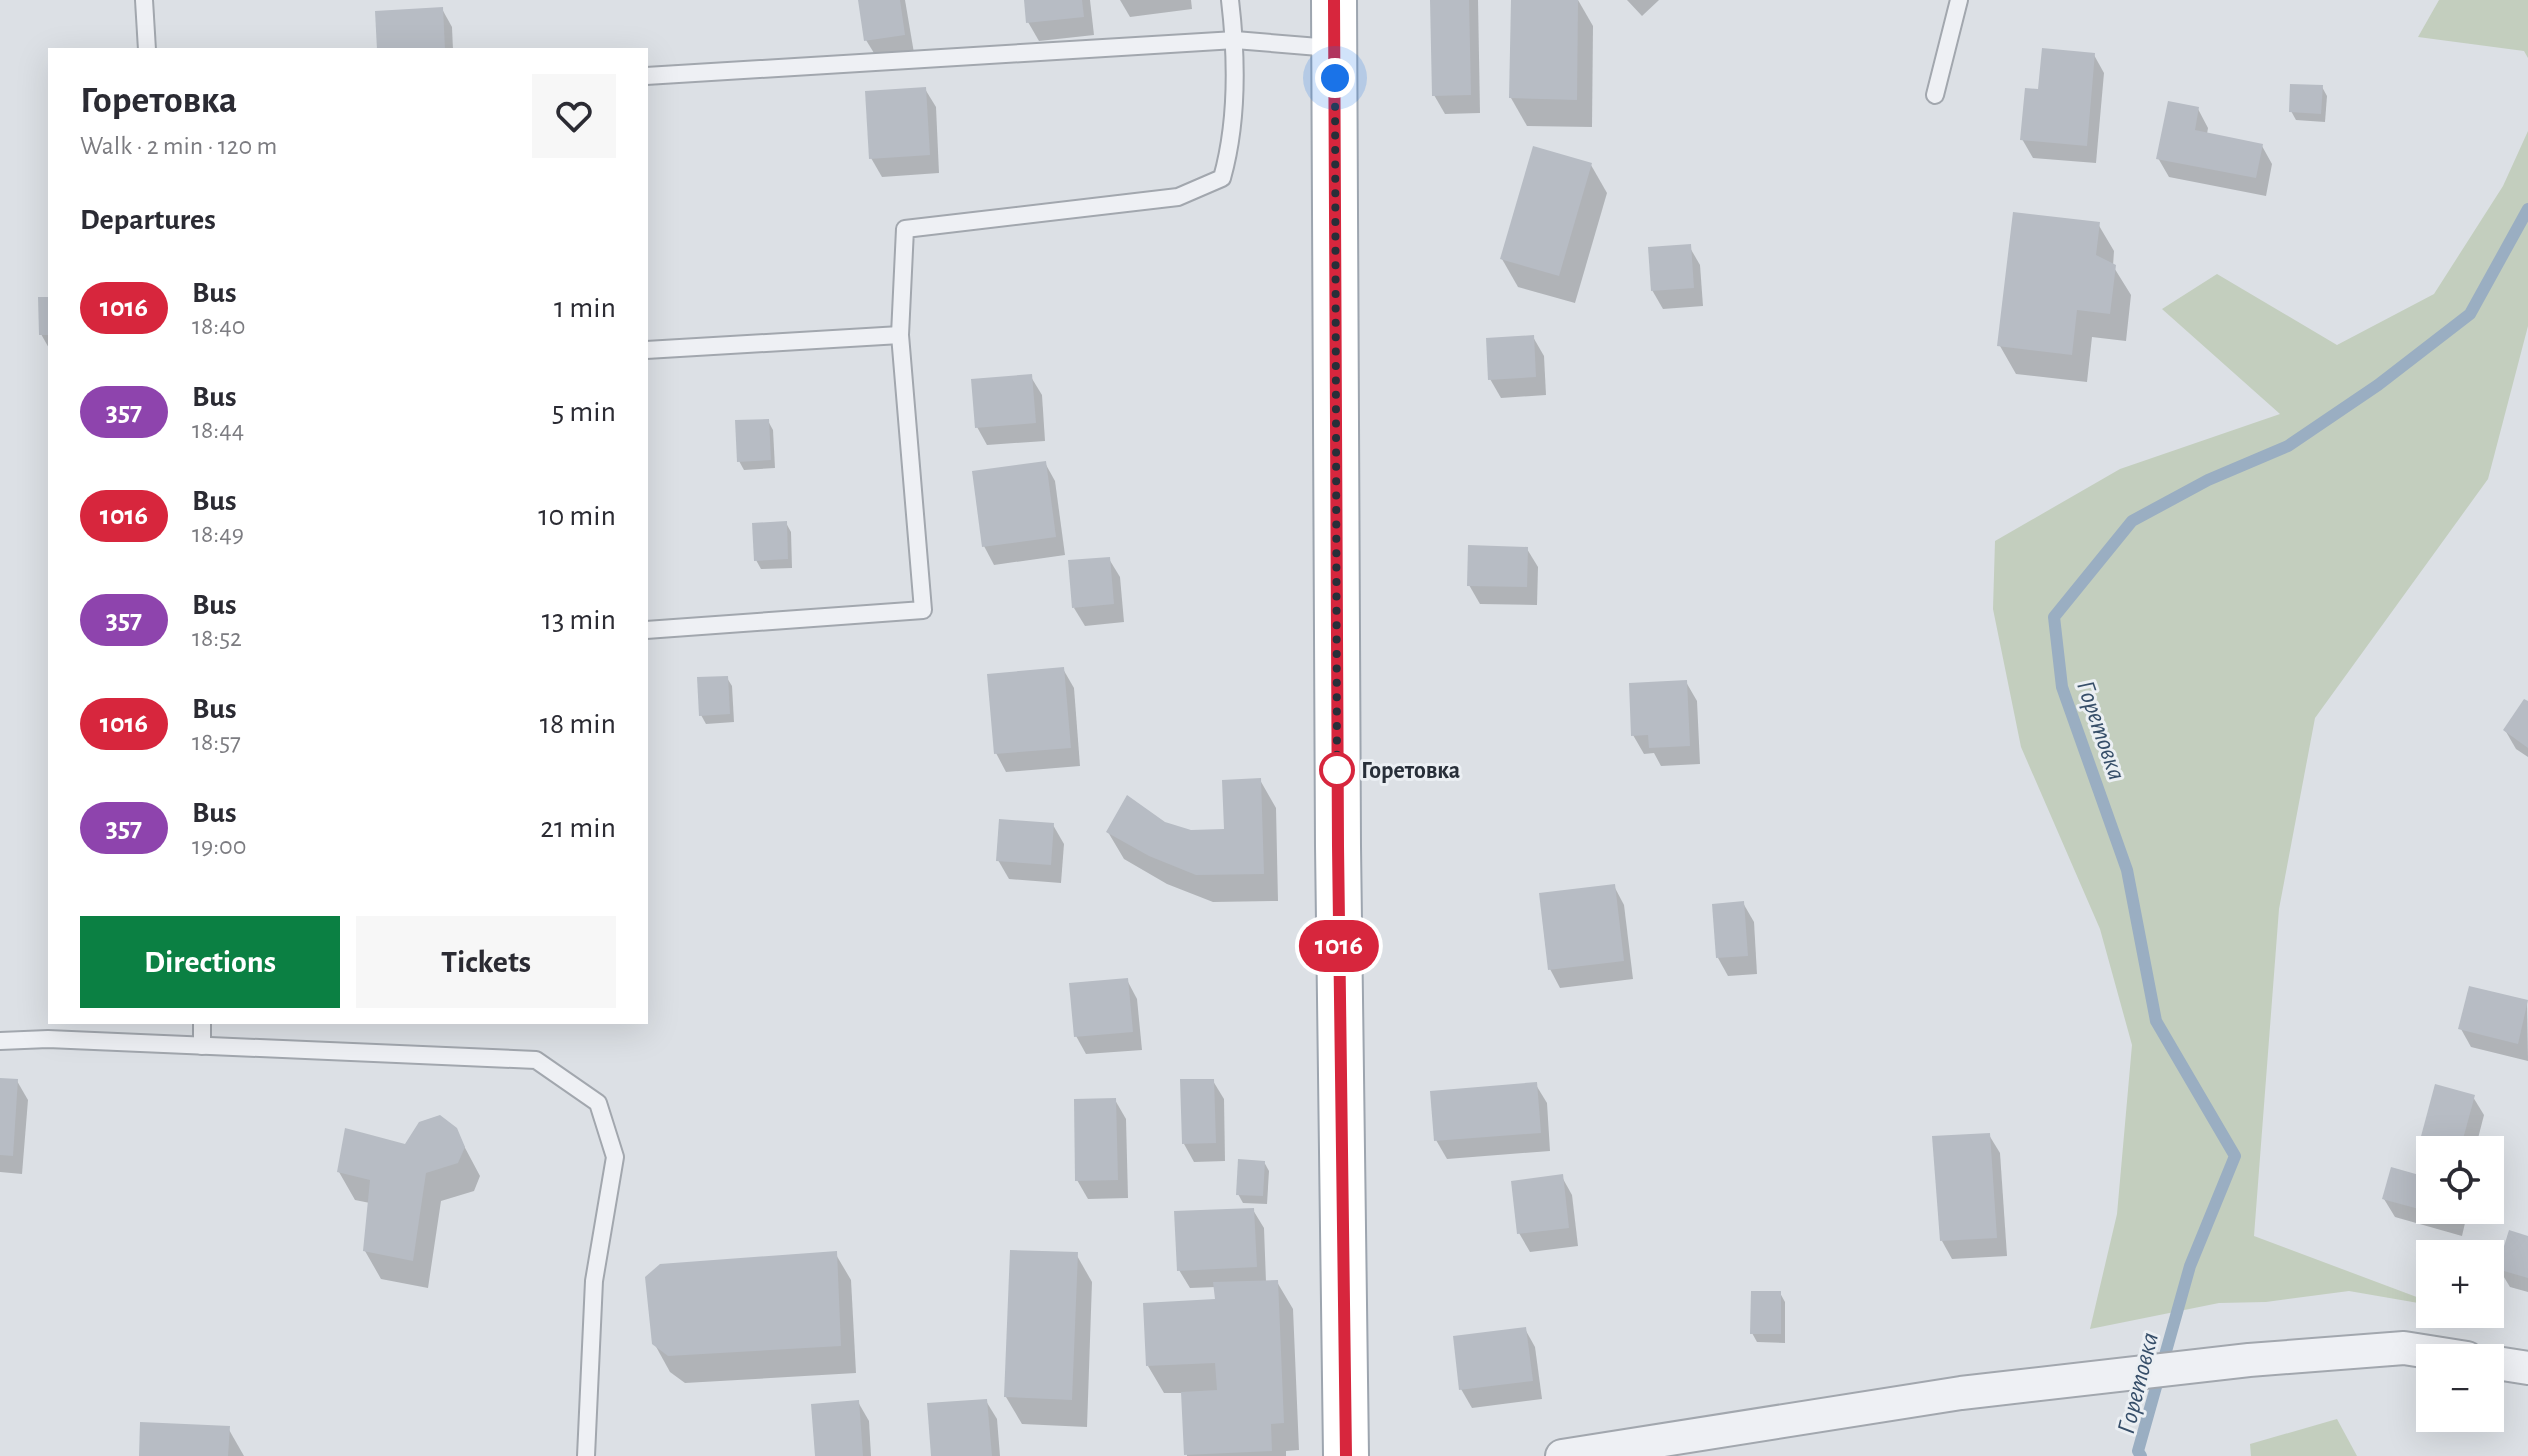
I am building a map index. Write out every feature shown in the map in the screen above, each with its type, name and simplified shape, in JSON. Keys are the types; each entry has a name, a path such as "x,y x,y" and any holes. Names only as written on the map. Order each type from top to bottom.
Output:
{"main road":[{"path":"1334,0 1338,831 1346,1456"}],"street":[{"path":"1562,1456 1961,1393 2249,1360 2404,1348 2416,1350"},
{"path":"2504,1364 2528,1368"}],"lane":[{"path":"144,0 147,48"},
{"path":"648,630 923,610 900,335 905,229 1178,197 1222,178 1233,141 1235,40 1230,0"},
{"path":"1935,95 1959,0"},
{"path":"648,76 1235,40 1335,48"},
{"path":"648,350 900,335"},
{"path":"202,1024 202,1046"},
{"path":"0,1041 48,1039 536,1060 598,1103 615,1157 594,1281 586,1456"}],"green space":[{"path":"2439,0 2528,0 2528,58 2524,51 2418,37"},
{"path":"2528,131 2528,326 2488,479 2315,718 2279,909 2254,1236 2416,1297 2416,1303 2349,1291 2266,1302 2219,1303 2090,1329 2117,1214 2132,1045 2100,929 2021,747 1993,609 1995,541 2120,469 2280,414 2162,309 2217,274 2337,345 2434,294 2503,186"},
{"path":"2337,1419 2357,1456 2251,1456 2250,1444"}],"building":[{"path":"858,0 900,0 905,35 864,41"},
{"path":"1024,0 1082,0 1084,17 1026,23"},
{"path":"1430,0 1469,0 1471,95 1432,96"},
{"path":"1511,0 1578,0 1577,100 1509,98"},
{"path":"443,7 445,48 377,48 375,11"},
{"path":"2042,48 2095,53 2087,146 2020,140 2025,88 2038,89"},
{"path":"2290,84 2323,85 2321,114 2289,112"},
{"path":"926,87 930,155 869,159 865,91"},
{"path":"2168,101 2199,107 2195,130 2263,144 2256,178 2156,159"},
{"path":"1533,146 1592,163 1559,276 1500,259"},
{"path":"2013,212 2100,222 2096,255 2116,265 2110,314 2077,310 2072,355 1997,346"},
{"path":"1691,244 1694,288 1651,291 1648,247"},
{"path":"38,297 48,297 48,335 39,335"},
{"path":"1534,335 1536,377 1488,380 1486,338"},
{"path":"1032,374 1036,423 975,428 971,379"},
{"path":"769,419 771,460 737,462 735,420"},
{"path":"1046,461 1056,537 982,547 972,471"},
{"path":"787,521 788,559 754,561 752,523"},
{"path":"1468,545 1528,547 1527,587 1467,586"},
{"path":"1110,557 1114,604 1072,608 1068,560"},
{"path":"1064,667 1071,748 994,754 987,674"},
{"path":"728,676 730,714 699,716 697,677"},
{"path":"1687,680 1690,746 1649,748 1648,735 1631,736 1629,683"},
{"path":"2524,699 2528,701 2528,748 2503,730"},
{"path":"1261,778 1264,874 1196,875 1149,856 1106,832 1127,795 1165,822 1191,830 1224,829 1222,780"},
{"path":"999,819 1054,823 1051,865 996,861"},
{"path":"1615,884 1624,961 1548,970 1539,893"},
{"path":"1744,901 1748,956 1716,958 1712,904"},
{"path":"1128,978 1133,1032 1074,1037 1069,983"},
{"path":"2469,986 2528,1000 2518,1044 2458,1029"},
{"path":"0,1078 18,1079 13,1156 0,1155"},
{"path":"1180,1079 1214,1079 1216,1143 1182,1144"},
{"path":"1537,1082 1541,1133 1434,1141 1430,1091"},
{"path":"2435,1084 2475,1095 2464,1136 2421,1136"},
{"path":"1116,1098 1118,1180 1075,1181 1074,1099"},
{"path":"440,1115 457,1128 465,1147 458,1163 426,1173 413,1261 363,1251 370,1180 337,1172 345,1128 405,1144 419,1122"},
{"path":"1990,1133 1997,1238 1940,1241 1932,1136"},
{"path":"1238,1159 1265,1161 1263,1196 1236,1195"},
{"path":"2391,1167 2416,1174 2416,1208 2382,1199"},
{"path":"1563,1174 1569,1228 1517,1234 1511,1181"},
{"path":"1254,1208 1257,1267 1177,1271 1174,1211"},
{"path":"2509,1230 2528,1236 2528,1278 2504,1271 2504,1246"},
{"path":"1010,1250 1078,1252 1072,1400 1004,1397"},
{"path":"837,1251 841,1346 668,1356 652,1344 645,1277 660,1264"},
{"path":"1278,1280 1284,1423 1271,1424 1272,1451 1184,1455 1181,1392 1217,1390 1215,1363 1146,1366 1143,1303 1215,1299 1213,1282"},
{"path":"1751,1291 1781,1291 1781,1334 1750,1334"},
{"path":"1526,1327 1533,1381 1459,1390 1453,1336"},
{"path":"987,1399 992,1456 931,1456 927,1403"},
{"path":"859,1400 863,1456 815,1456 811,1404"},
{"path":"140,1422 230,1426 228,1456 139,1456"}],"waterway":[{"name":"Горетовка","path":"2141,1456 2138,1451 2190,1266 2235,1156 2156,1021 2127,870 2062,687 2054,617 2132,521 2208,480 2288,446 2378,385 2470,314 2528,209"}],"bus line":[{"name":"1016","path":"1334,0 1333,289 1346,1456"}],"place":[{"name":"Горетовка","path":"1337,770"}],"route":[{"path":"1335,78 1333,289 1337,770"}]}
